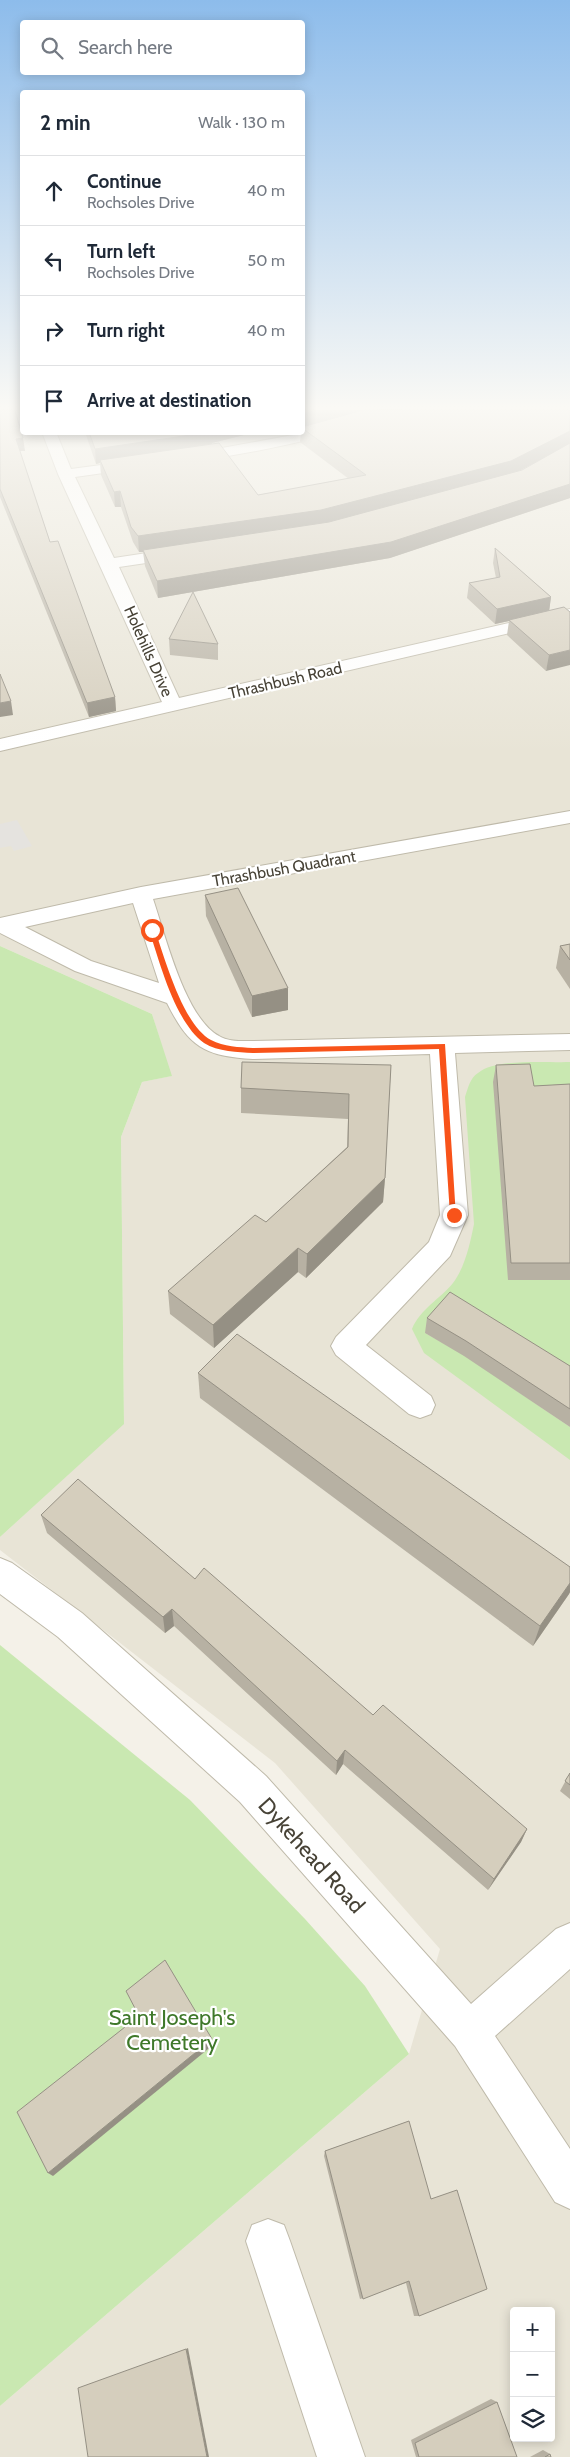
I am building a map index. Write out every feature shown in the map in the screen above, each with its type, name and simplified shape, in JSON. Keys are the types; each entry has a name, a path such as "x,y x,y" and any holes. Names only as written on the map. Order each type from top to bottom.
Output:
{"street":[{"name":"Holehills Drive","path":"90,525 173,706"},
{"path":"109,564 196,551"},
{"name":"Thrashbush Road","path":"0,744 570,614"},
{"name":"Thrashbush Quadrant","path":"1,926 141,894 570,817"},
{"path":"141,894 175,997 188,1019 207,1041 228,1048 253,1050 570,1042"},
{"path":"1,926 83,966 175,997"},
{"path":"420,1405 346,1346 440,1248 454,1215 442,1046"},
{"name":"Dykehead Road","path":"0,1574 70,1624 254,1789 469,2032 570,2187"},
{"path":"469,2032 570,1943"},
{"path":"268,2241 342,2457"}],"shaded area":[{"path":"0,525 570,525 570,2457 0,2457 0,2406 409,2054 440,1949 275,1763 0,1550 0,1537 124,1423 121,1137 142,1082 171,1076 152,1014 0,946"},
{"path":"17,820 32,846 14,851 11,846 0,848 0,824"}],"green space":[{"path":"0,946 152,1014 172,1076 142,1082 121,1137 124,1424 0,1537"},
{"path":"522,1062 570,1062 570,1383 425,1333 464,1355 570,1427 570,1460 424,1353 412,1329 420,1316 448,1289 457,1277 464,1263 471,1239 474,1224 465,1097 471,1080 486,1068 497,1065"},
{"name":"Saint Joseph's Cemetery","path":"0,1645 190,1800 305,1919 365,1986 409,2054 0,2406"}],"building":[{"path":"14,525 44,525 50,542 58,541 115,697 87,703"},
{"path":"130,525 218,525 138,536"},
{"path":"311,525 445,525 391,542 157,581 143,550"},
{"path":"495,548 551,597 497,609 469,583 500,577"},
{"path":"193,592 218,644 169,639"},
{"path":"564,607 570,612 570,650 549,655 509,620"},
{"path":"0,674 11,701 0,703"},
{"path":"238,888 288,988 252,996 205,895"},
{"path":"570,944 570,960 560,946"},
{"path":"242,1062 391,1065 385,1178 307,1254 298,1248 213,1325 168,1291 255,1215 266,1222 348,1147 349,1094 241,1088"},
{"path":"530,1064 534,1086 570,1084 570,1263 511,1263 496,1065"},
{"path":"450,1292 570,1366 570,1409 466,1341 427,1318"},
{"path":"237,1334 570,1567 570,1583 540,1626 198,1373"},
{"path":"78,1479 195,1579 204,1568 373,1715 383,1705 527,1829 494,1879 345,1750 337,1761 172,1609 163,1617 41,1515"},
{"path":"570,1773 570,1785 565,1781"},
{"path":"165,1960 212,2039 48,2173 17,2112 139,2016 126,1991"},
{"path":"409,2121 431,2199 457,2190 487,2289 419,2316 409,2281 363,2299 325,2151"},
{"path":"186,2349 207,2457 88,2457 78,2388"},
{"path":"497,2402 517,2457 419,2457 415,2443"}],"route":[{"path":"152,930 175,997 188,1019 207,1041 228,1048 253,1050 442,1046 454,1215"}]}
